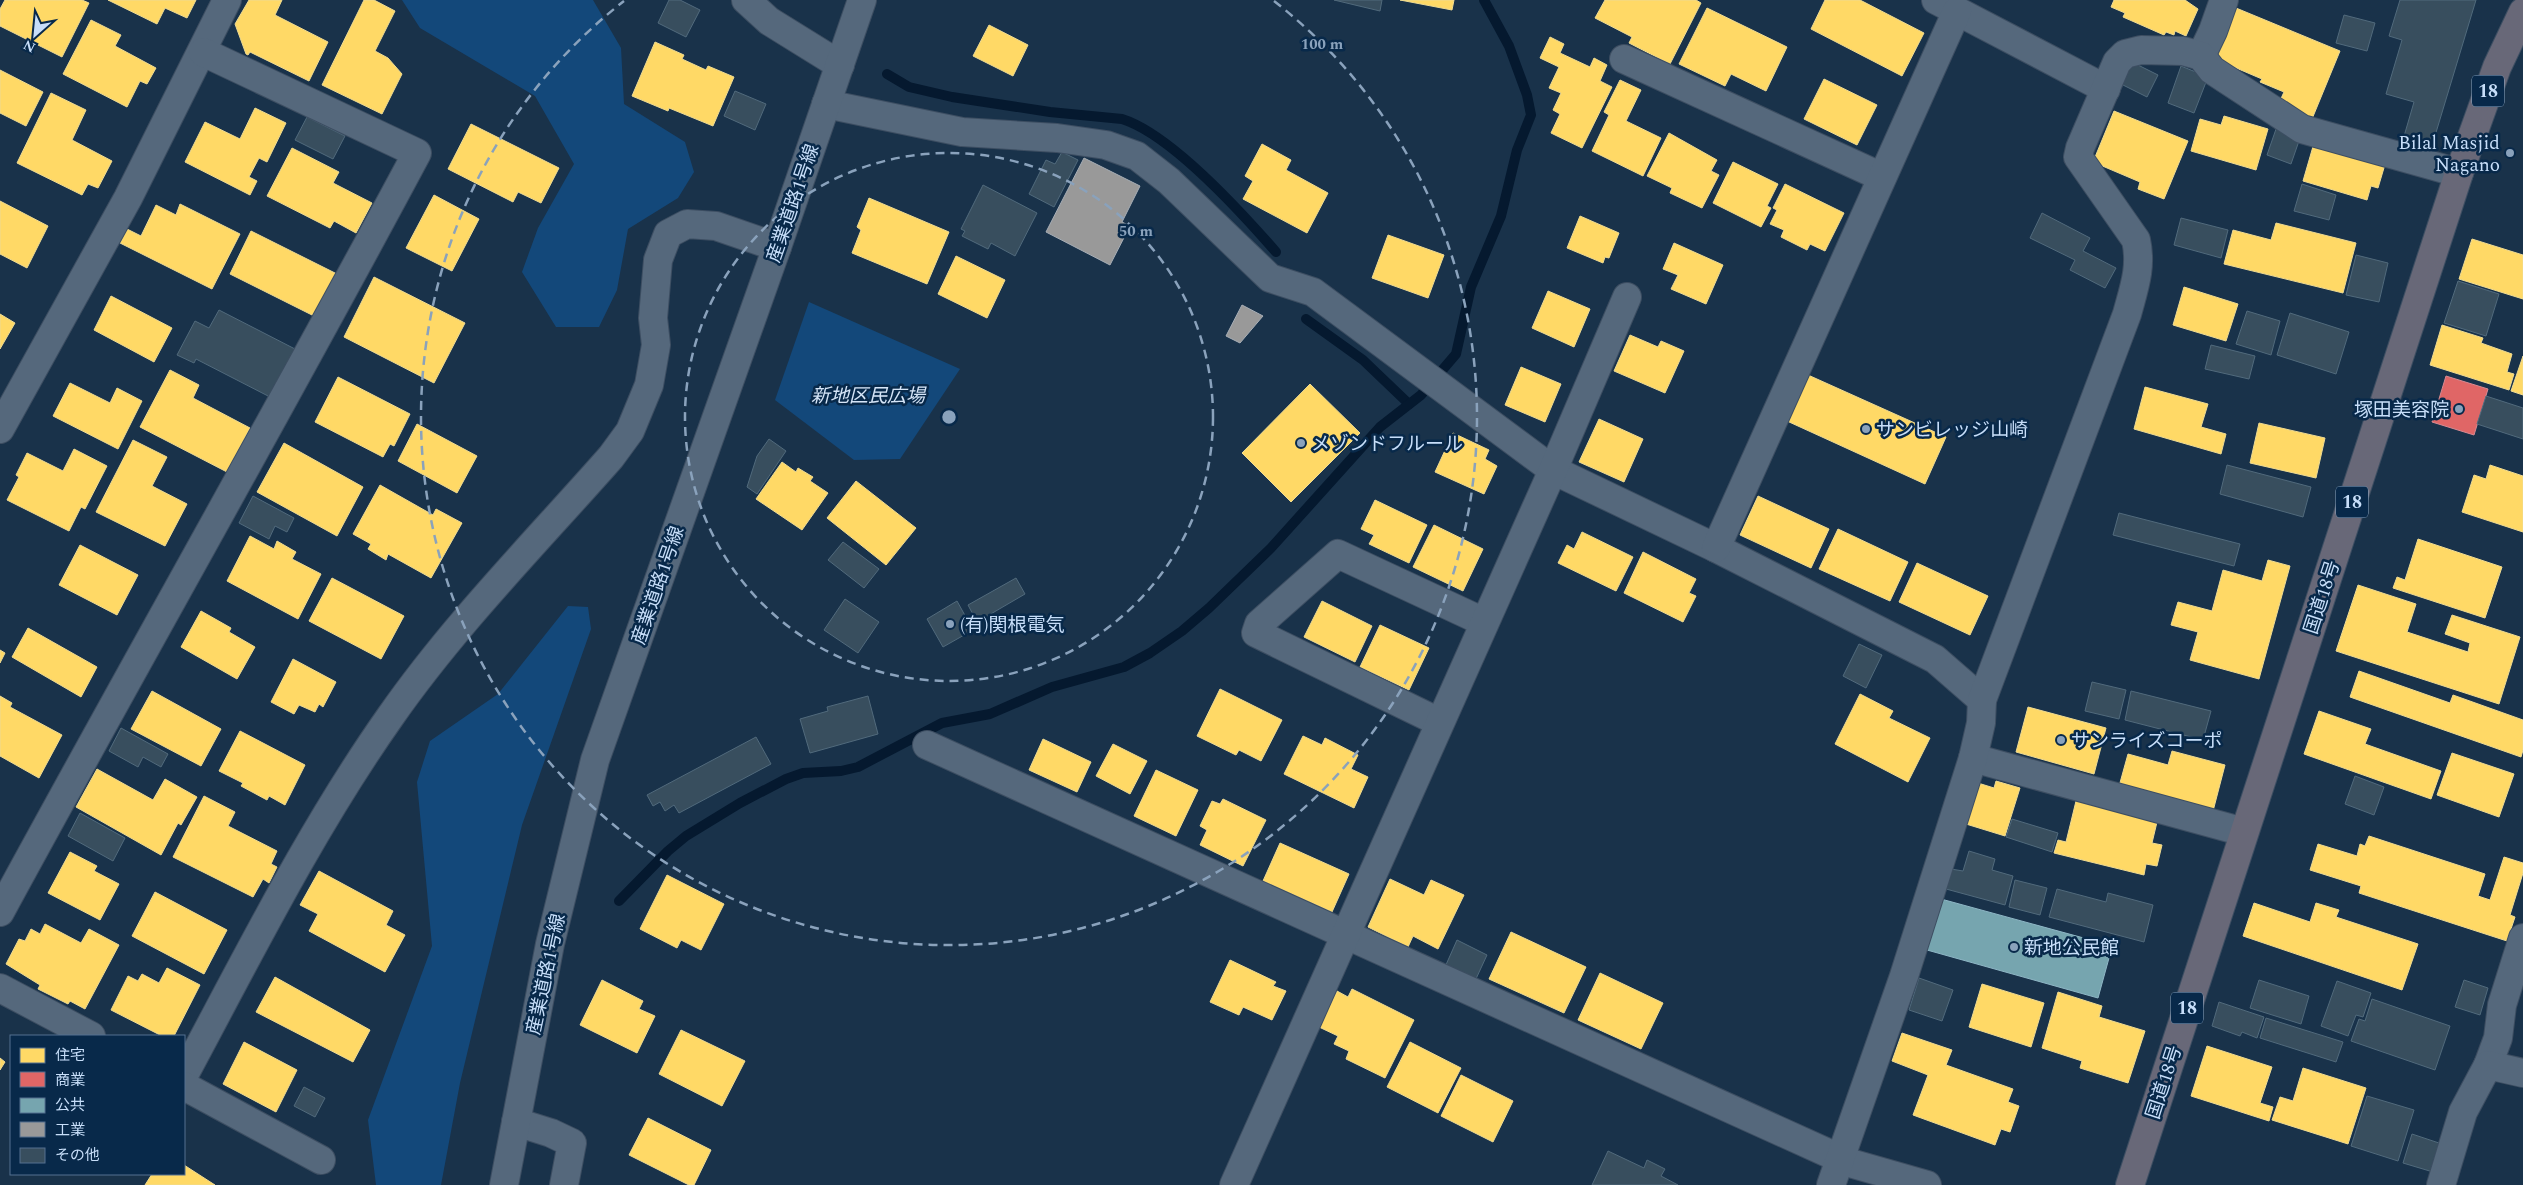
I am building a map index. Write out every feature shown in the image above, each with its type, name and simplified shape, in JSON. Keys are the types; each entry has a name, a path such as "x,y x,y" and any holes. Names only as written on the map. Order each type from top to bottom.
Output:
{"highway":[{"name":"国道18号","path":"2130,1185 2459,173 2497,66 2523,12"}],"street":[{"path":"0,429 128,198 227,0"},
{"path":"746,0 769,21 840,64"},
{"name":"産業道路1号線","path":"504,1185 550,944 596,760 862,0"},
{"path":"2201,56 2213,31 2224,0"},
{"path":"1716,548 1882,177 1947,6 2106,89"},
{"path":"1831,1185 1904,976 1973,758 1981,723 1982,700 2124,324 2139,274 2140,256 2136,240 2078,157 2080,148 2117,62 2125,54 2141,50 2183,51 2201,56 2212,70 2302,129 2459,173"},
{"path":"0,912 132,669 326,324 417,153 202,52"},
{"path":"1624,58 1882,177"},
{"path":"826,104 962,132 1056,138 1106,144 1137,156 1169,181 1270,278 1314,292 1553,470 1716,548 1935,658 1982,700"},
{"path":"185,1073 346,782 391,716 465,622 611,457 630,430 649,385 656,345 653,318 658,260 668,234 687,224 716,226 777,247"},
{"path":"1234,1185 1553,470 1627,297"},
{"path":"1439,722 1256,633 1260,624 1338,554 1484,622"},
{"path":"927,746 1850,1163 1927,1185"},
{"path":"1973,758 2244,832"},
{"path":"2440,1185 2463,1112 2488,1065 2498,1038 2502,1005 2523,938"},
{"path":"0,988 89,1035"},
{"path":"2488,1065 2523,1073"},
{"path":"185,1087 321,1160"},
{"path":"516,1122 551,1133 572,1143 564,1185"}],"green space":[{"path":"402,0 593,0 621,48 624,104 685,142 694,172 678,198 628,229 617,290 599,327 556,327 522,272 538,228 574,164 535,96 420,28"},
{"name":"新地区民広場","path":"809,302 960,369 900,459 854,460 775,400"},
{"path":"568,606 588,607 591,629 522,825 460,1083 441,1185 376,1185 368,1120 432,946 417,782 430,741 498,694"}],"building: 住宅":[{"path":"5,0 82,0 89,3 62,57 0,26 0,9"},
{"path":"108,0 196,0 187,18 165,8 157,24"},
{"path":"249,0 282,0 275,15 328,42 309,81 250,52 248,55 246,54 235,24"},
{"path":"364,0 374,0 395,11 375,51 388,58 402,74 382,114 322,85"},
{"path":"1400,0 1454,0 1452,10"},
{"path":"1605,0 1696,0 1701,3 1670,64 1629,43 1632,37 1595,18"},
{"path":"1825,0 1860,0 1924,33 1902,76 1811,29"},
{"path":"2114,0 2185,0 2198,9 2186,36 2175,31 2174,35 2166,32 2164,35 2123,17 2125,13 2111,7"},
{"path":"1707,8 1787,47 1766,91 1731,74 1725,86 1679,64"},
{"path":"2236,8 2340,51 2312,119 2278,105 2284,92 2260,82 2262,79 2215,59"},
{"path":"91,20 121,35 115,46 156,68 147,84 140,81 127,107 63,74"},
{"path":"989,25 1028,45 1013,76 973,56"},
{"path":"1550,37 1564,44 1560,53 1590,67 1594,58 1607,65 1600,81 1612,87 1582,148 1551,133 1560,114 1553,110 1561,93 1549,88 1559,67 1540,58"},
{"path":"655,42 684,55 682,59 706,70 708,66 734,77 713,126 669,108 668,111 632,96"},
{"path":"0,70 43,92 26,126 0,113"},
{"path":"1824,79 1877,105 1857,145 1804,119"},
{"path":"1620,80 1641,90 1626,121 1661,138 1643,176 1592,151 1609,115 1604,112"},
{"path":"51,93 86,110 72,140 112,161 98,188 88,184 82,195 17,163"},
{"path":"255,108 286,123 267,162 259,158 249,177 257,181 250,195 185,162 205,122 240,139"},
{"path":"2114,111 2188,141 2164,199 2138,189 2140,182 2093,162"},
{"path":"2224,116 2268,129 2256,170 2191,151 2200,119 2221,125"},
{"path":"471,124 559,168 541,203 518,192 513,202 448,169"},
{"path":"1669,133 1717,160 1711,171 1719,175 1702,208 1670,193 1672,188 1647,176"},
{"path":"2314,143 2386,161 2378,188 2371,186 2367,200 2303,181"},
{"path":"1262,144 1291,160 1286,170 1328,193 1307,233 1243,199 1253,181 1245,176"},
{"path":"292,148 339,172 333,183 372,203 356,233 334,221 330,228 267,196"},
{"path":"1733,162 1778,184 1767,206 1771,208 1761,227 1713,203"},
{"path":"1785,184 1844,213 1825,251 1810,244 1807,250 1781,237 1784,230 1770,224 1777,210 1773,208"},
{"path":"434,195 479,219 452,271 406,248"},
{"path":"869,198 949,232 927,284 852,253 861,230 857,227"},
{"path":"0,201 48,226 27,268 0,254"},
{"path":"180,204 240,234 212,289 120,243 127,229 141,236 156,205 176,215"},
{"path":"1580,216 1619,233 1609,258 1605,257 1603,263 1567,248"},
{"path":"2276,223 2356,243 2343,293 2224,264 2233,230 2271,240"},
{"path":"251,231 337,274 316,317 230,274"},
{"path":"1388,235 1444,255 1428,298 1372,278"},
{"path":"2472,239 2523,255 2523,299 2459,279"},
{"path":"1674,243 1723,265 1706,304 1671,289 1678,275 1663,269"},
{"path":"956,256 1005,280 987,318 938,294"},
{"path":"374,277 465,323 434,383 344,337"},
{"path":"2184,287 2238,304 2226,341 2173,325"},
{"path":"1548,291 1590,309 1574,347 1532,328"},
{"path":"111,296 172,328 154,362 94,330"},
{"path":"0,314 15,323 0,349"},
{"path":"2442,325 2483,338 2481,343 2512,354 2507,372 2514,374 2509,390 2430,365"},
{"path":"1630,335 1658,347 1661,341 1684,351 1665,393 1614,371"},
{"path":"2523,356 2523,395 2511,391"},
{"path":"1521,367 1561,384 1545,422 1505,405"},
{"path":"170,370 199,385 193,398 250,428 227,472 140,427"},
{"name":"サンビレッジ山崎","path":"1808,375 1946,437 1925,484 1787,421"},
{"path":"338,377 410,414 394,446 390,444 383,457 315,422"},
{"path":"70,383 110,403 117,388 142,401 118,449 53,416"},
{"name":"メゾンドフルール","path":"1310,384 1360,433 1291,502 1242,453"},
{"path":"2145,387 2208,404 2201,427 2226,434 2221,454 2134,429"},
{"path":"1599,419 1643,439 1624,482 1579,462"},
{"path":"2259,423 2325,438 2316,478 2250,463"},
{"path":"417,424 477,456 457,493 398,461"},
{"path":"1453,433 1489,450 1485,459 1497,466 1484,494 1435,472"},
{"path":"133,440 167,457 152,486 187,504 165,546 96,512"},
{"path":"284,443 363,487 337,536 257,492"},
{"path":"74,449 107,466 85,509 81,507 69,531 7,500 19,477 16,475 27,453 63,471"},
{"path":"782,462 796,472 798,468 813,477 810,481 828,493 802,530 756,499"},
{"path":"2490,465 2523,476 2523,532 2462,512 2474,475 2486,479"},
{"path":"856,481 916,528 886,565 827,518"},
{"path":"380,485 433,515 436,509 462,523 431,578 388,554 386,560 368,549 371,544 353,534"},
{"path":"1758,496 1829,529 1811,568 1740,535"},
{"path":"1375,500 1427,525 1409,563 1369,544 1374,535 1361,529"},
{"path":"1434,525 1483,549 1463,591 1413,567"},
{"path":"1838,529 1908,562 1890,601 1819,569"},
{"path":"1582,532 1633,557 1616,591 1558,563 1567,545 1574,549"},
{"path":"250,536 274,549 277,541 296,552 292,559 321,574 298,619 227,581"},
{"path":"2418,539 2502,567 2485,618 2393,588 2397,577 2405,580"},
{"path":"80,545 138,575 117,615 59,585"},
{"path":"1643,552 1696,579 1689,593 1696,596 1683,622 1624,593"},
{"path":"2268,560 2290,566 2259,679 2190,660 2198,632 2171,625 2178,602 2212,611 2223,570 2262,581"},
{"path":"1917,563 1988,596 1970,635 1899,602"},
{"path":"332,578 404,616 381,659 309,621"},
{"path":"2358,585 2416,604 2407,632 2468,652 2470,643 2445,634 2452,615 2520,637 2499,704 2336,651"},
{"path":"1322,601 1372,626 1355,662 1304,637"},
{"path":"201,611 231,628 229,632 255,647 237,679 181,647"},
{"path":"1380,625 1429,648 1409,690 1360,667"},
{"path":"28,628 97,667 81,697 12,657"},
{"path":"0,650 5,653 0,663"},
{"path":"293,659 336,682 323,707 319,704 315,712 299,705 294,714 271,702"},
{"path":"2359,671 2450,703 2453,695 2523,720 2523,750 2521,757 2350,697"},
{"path":"1220,689 1282,720 1261,761 1239,750 1236,755 1197,736"},
{"path":"152,691 221,729 201,766 131,729"},
{"path":"1860,694 1893,711 1889,718 1930,738 1908,782 1835,744"},
{"path":"0,696 12,703 10,707 62,735 39,778 0,756"},
{"name":"サンライズコーポ","path":"2028,707 2106,728 2094,774 2016,752"},
{"path":"2319,711 2371,729 2365,744 2441,771 2431,799 2304,754"},
{"path":"240,731 305,765 285,805 269,796 267,800 241,786 243,783 219,771"},
{"path":"1303,736 1322,745 1325,738 1358,755 1351,769 1368,777 1354,808 1284,774"},
{"path":"1043,739 1091,762 1077,792 1029,770"},
{"path":"1113,744 1147,761 1130,794 1096,776"},
{"path":"2172,751 2225,765 2212,815 2118,790 2128,754 2168,765"},
{"path":"2452,753 2514,774 2499,817 2437,795"},
{"path":"97,769 153,800 165,779 197,797 181,825 178,823 161,855 76,807"},
{"path":"1156,770 1198,790 1176,836 1134,816"},
{"path":"1996,781 2020,788 2005,836 1966,824 1978,783 1994,788"},
{"path":"204,796 235,812 228,826 277,851 271,864 277,867 269,883 263,879 253,897 173,857"},
{"path":"1223,799 1266,820 1243,866 1200,845 1207,830 1200,826 1212,801 1220,804"},
{"path":"2076,801 2157,822 2152,843 2162,845 2157,866 2146,864 2144,875 2054,853 2058,840 2066,842"},
{"path":"2369,836 2485,874 2478,896 2490,900 2504,857 2523,863 2523,873 2510,915 2515,917 2507,941 2359,893 2361,886 2310,870 2318,844 2357,856 2360,844 2365,846"},
{"path":"1280,843 1349,874 1332,912 1263,881"},
{"path":"70,852 97,866 94,871 119,884 100,920 48,893"},
{"path":"319,871 393,911 386,925 405,935 385,972 309,931 318,914 300,905"},
{"path":"667,875 724,904 701,950 681,940 677,948 640,929"},
{"path":"1390,879 1424,895 1431,880 1464,895 1438,949 1413,936 1408,947 1368,927"},
{"path":"155,892 227,930 204,974 132,936"},
{"path":"2254,903 2310,922 2316,903 2339,910 2336,917 2418,944 2402,990 2243,936"},
{"path":"45,924 81,943 89,929 119,945 85,1009 70,1001 68,1004 38,989 40,985 6,964 19,939 25,941 31,929 40,934"},
{"path":"1511,932 1586,967 1564,1013 1489,979"},
{"path":"1230,960 1276,982 1273,986 1286,991 1272,1020 1243,1007 1239,1015 1210,1002"},
{"path":"167,968 200,985 175,1035 160,1035 111,1010 128,976 138,981 142,974 159,983"},
{"path":"1600,973 1663,1003 1641,1049 1578,1020"},
{"path":"275,977 370,1030 353,1062 256,1012"},
{"path":"602,980 643,1001 639,1009 655,1016 637,1053 580,1025"},
{"path":"1982,984 2044,1003 2031,1047 1969,1027"},
{"path":"1352,989 1414,1020 1385,1078 1346,1059 1349,1051 1334,1044 1338,1036 1319,1027 1337,991 1348,997"},
{"path":"2058,992 2102,1006 2099,1017 2145,1031 2128,1083 2080,1068 2082,1061 2042,1048"},
{"path":"681,1030 745,1061 722,1106 659,1074"},
{"path":"1902,1033 1952,1050 1946,1065 2013,1089 2008,1102 2019,1106 2010,1132 2001,1129 1995,1145 1913,1115 1928,1075 1892,1061"},
{"path":"244,1042 297,1070 276,1112 223,1084"},
{"path":"1410,1042 1461,1068 1438,1113 1387,1087"},
{"path":"2207,1046 2272,1067 2260,1103 2273,1107 2269,1121 2191,1096"},
{"path":"0,1058 5,1062 0,1070"},
{"path":"2303,1068 2366,1088 2348,1144 2272,1120 2280,1097 2293,1101"},
{"path":"1461,1075 1513,1101 1493,1142 1441,1116"},
{"path":"648,1118 711,1150 694,1185 689,1185 629,1155"},
{"path":"185,1166 215,1185 145,1185 151,1175 185,1175"}],"building: 商業":[{"name":"塚田美容院","path":"2446,376 2488,389 2474,435 2432,422"}],"building: 公共":[{"name":"新地公民館","path":"1941,899 2102,943 2098,954 2109,958 2098,998 1927,950"}],"building: 工業":[{"path":"1084,158 1140,186 1122,222 1130,226 1110,265 1046,232"},
{"path":"1242,305 1263,316 1240,343 1226,336"}],"building: その他":[{"path":"669,0 680,0 700,10 686,37 658,23"},
{"path":"1334,0 1382,0 1380,11"},
{"path":"2400,0 2476,0 2428,159 2400,150 2414,102 2386,94 2402,40 2389,36"},
{"path":"2344,15 2375,23 2367,51 2336,43"},
{"path":"2132,62 2158,75 2147,97 2121,84"},
{"path":"2181,66 2208,77 2194,113 2168,103"},
{"path":"735,91 766,104 755,130 724,116"},
{"path":"307,117 345,136 333,159 295,140"},
{"path":"2276,129 2300,138 2291,164 2267,155"},
{"path":"1062,152 1078,160 1054,207 1029,194 1046,160 1055,164"},
{"path":"2302,184 2336,195 2329,220 2294,211"},
{"path":"983,185 1037,213 1015,256 991,243 988,249 962,236 965,231 961,229"},
{"path":"2042,213 2090,238 2083,251 2116,268 2105,288 2070,270 2075,260 2030,238"},
{"path":"2181,218 2228,230 2221,258 2174,245"},
{"path":"2356,255 2388,263 2379,302 2346,295"},
{"path":"2458,281 2499,294 2486,336 2444,323"},
{"path":"219,310 295,349 270,397 196,359 194,363 177,355 195,321 209,328"},
{"path":"2247,311 2280,321 2271,355 2236,344"},
{"path":"2290,313 2349,332 2336,374 2277,355"},
{"path":"2211,345 2255,356 2249,379 2205,369"},
{"path":"2486,396 2523,408 2523,439 2477,424"},
{"path":"769,439 786,451 757,494 747,487 757,456"},
{"path":"2227,465 2311,487 2303,517 2220,494"},
{"path":"253,496 294,518 287,532 275,526 269,539 239,523"},
{"path":"2119,513 2240,544 2234,566 2113,535"},
{"path":"843,542 879,569 864,588 828,560"},
{"path":"1016,578 1025,594 977,622 968,605"},
{"path":"845,599 879,622 858,653 824,630"},
{"name":"(有)関根電気","path":"957,601 973,630 943,647 927,619"},
{"path":"1859,644 1882,655 1866,688 1843,676"},
{"path":"2092,682 2126,690 2119,719 2085,711"},
{"path":"2131,691 2211,711 2203,740 2125,720"},
{"path":"868,696 878,734 810,753 800,719 828,711 827,707"},
{"path":"121,728 168,754 161,767 143,757 138,767 109,751"},
{"path":"756,737 771,764 679,813 674,805 665,811 660,802 653,806 647,795"},
{"path":"2355,776 2384,787 2374,815 2345,804"},
{"path":"80,813 125,838 113,861 68,836"},
{"path":"2012,819 2058,833 2052,852 2006,837"},
{"path":"1969,851 1995,859 1992,870 2013,876 2005,905 1946,889 1951,869 1963,871"},
{"path":"2015,880 2047,888 2040,915 2009,907"},
{"path":"2057,889 2106,902 2108,893 2153,905 2144,942 2049,917"},
{"path":"1457,940 1487,955 1475,981 1445,967"},
{"path":"1919,978 1953,990 1942,1021 1909,1010"},
{"path":"2259,980 2309,996 2301,1024 2250,1008"},
{"path":"2464,980 2488,988 2480,1015 2455,1007"},
{"path":"2337,981 2371,993 2363,1017 2356,1015 2348,1036 2321,1026"},
{"path":"2372,999 2450,1026 2435,1070 2351,1041 2359,1019 2365,1021"},
{"path":"2219,1002 2264,1017 2257,1038 2242,1032 2240,1036 2212,1026"},
{"path":"2266,1018 2343,1042 2336,1062 2260,1038"},
{"path":"304,1087 325,1098 315,1117 294,1106"},
{"path":"2367,1096 2414,1110 2398,1161 2351,1146"},
{"path":"2412,1134 2442,1144 2433,1172 2403,1163"},
{"path":"1608,1151 1644,1168 1647,1160 1665,1169 1661,1176 1678,1185 1592,1185"}],"waterway":[{"path":"619,901 668,851 686,836 740,803 786,779 803,773 841,771 858,767 942,723 990,714 1052,687 1124,667 1150,653 1182,631 1209,608 1271,548 1380,427 1421,395 1456,354 1471,287 1501,216 1517,150 1531,115 1527,95 1509,46 1484,0"},
{"path":"887,74 909,87 952,97 1050,112 1122,119 1141,127 1183,157 1204,176 1276,252"},
{"path":"1306,319 1363,360 1409,404"}],"place":[{"name":"Bilal Masjid Nagano","path":"2510,153"},
{"name":"塚田美容院","path":"2459,409"},
{"name":"サンビレッジ山崎","path":"1866,429"},
{"name":"メゾンドフルール","path":"1301,443"},
{"name":"(有)関根電気","path":"950,624"},
{"name":"サンライズコーポ","path":"2061,740"},
{"name":"新地公民館","path":"2014,947"}]}
